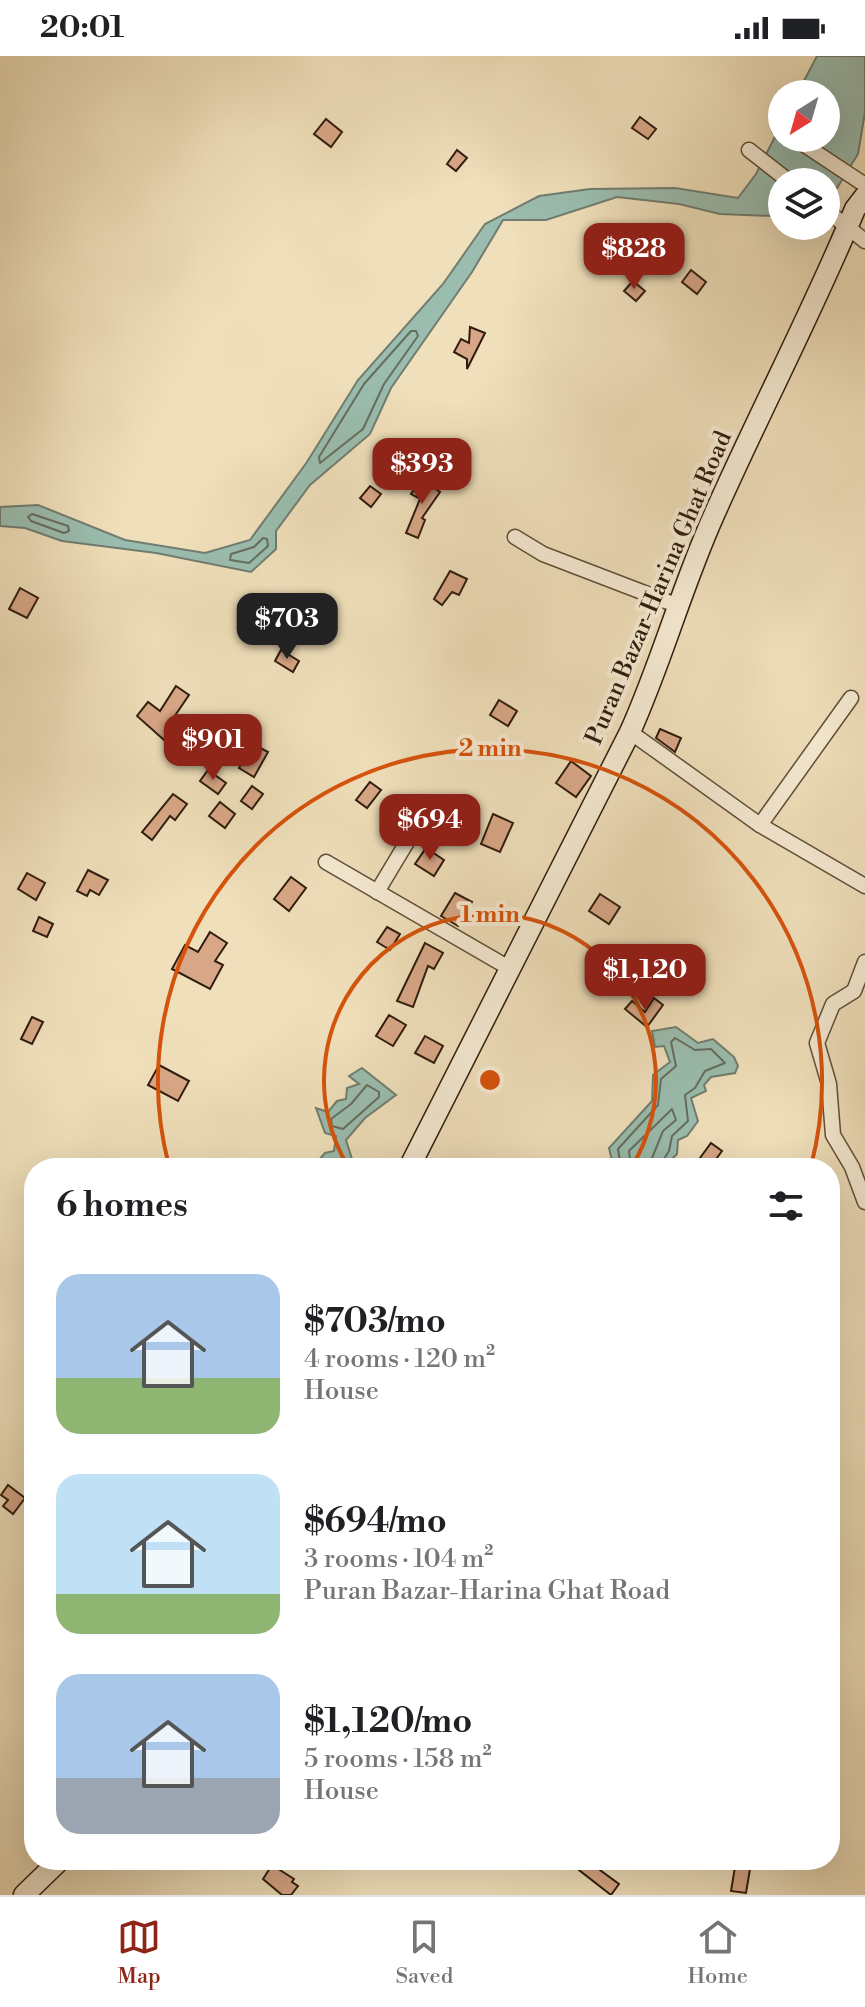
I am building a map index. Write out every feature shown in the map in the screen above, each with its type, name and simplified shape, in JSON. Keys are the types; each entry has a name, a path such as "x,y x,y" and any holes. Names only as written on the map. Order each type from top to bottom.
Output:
{"main road":[{"name":"Puran Bazar-Harina Ghat Road","path":"414,1158 630,732 657,672 676,605 713,516 865,196"},
{"path":"24,1895 50,1870"}],"street":[{"path":"749,150 772,168"},
{"path":"815,152 865,185"},
{"path":"840,221 865,241"},
{"path":"515,537 543,554 676,605"},
{"path":"760,825 851,698"},
{"path":"630,732 760,825 865,886"},
{"path":"377,892 410,837"},
{"path":"326,862 509,968"},
{"path":"865,962 854,991 833,1004 817,1043 829,1084 833,1135 852,1167 865,1202"}],"water":[{"path":"817,56 865,56 865,112 858,154 840,183 840,168 768,168 768,216 720,214 679,204 617,197 546,220 503,220 472,272 391,388 370,434 310,485 276,531 276,549 251,572 156,553 62,541 25,528 0,526 0,507 38,505 125,540 205,553 250,540 307,462 358,380 443,284 485,224 539,196 590,189 675,188 738,198 756,174 768,150 840,152 840,80 804,80"},
{"path":"676,1027 698,1043 713,1039 734,1057 738,1066 735,1073 711,1077 704,1085 706,1091 691,1098 698,1121 687,1136 678,1140 677,1154 673,1158 611,1158 609,1148 652,1101 653,1075 670,1062 664,1046 655,1047 652,1031"},
{"path":"362,1068 396,1095 365,1118 346,1140 352,1158 321,1158 325,1153 334,1151 336,1136 325,1133 316,1108 328,1112 337,1101 346,1099 347,1088 359,1084 349,1076"}],"building":[{"path":"640,117 656,129 648,139 632,128"},
{"path":"326,119 342,132 331,147 314,134"},
{"path":"457,150 467,158 456,171 447,164"},
{"path":"611,234 625,245 615,258 601,248"},
{"path":"691,270 706,282 697,294 682,282"},
{"path":"633,281 645,291 636,301 624,291"},
{"path":"470,327 485,333 467,369 467,359 454,352 461,339 469,343"},
{"path":"421,479 440,492 422,518 425,520 418,538 406,533 420,499 411,494"},
{"path":"370,486 381,494 371,507 360,498"},
{"path":"450,571 467,579 459,595 452,592 442,605 434,599"},
{"path":"20,588 38,598 27,618 9,609"},
{"path":"268,605 282,614 274,627 260,618"},
{"path":"281,650 299,661 293,672 275,661"},
{"path":"176,686 189,695 170,723 184,732 173,748 137,716 148,702 160,711"},
{"path":"499,700 517,711 508,726 490,715"},
{"path":"660,729 681,738 675,752 656,738"},
{"path":"253,744 268,752 254,777 239,768"},
{"path":"571,761 591,776 576,797 556,783"},
{"path":"208,770 226,783 218,794 200,781"},
{"path":"370,782 381,790 367,808 356,800"},
{"path":"252,786 263,794 252,809 241,801"},
{"path":"173,794 187,804 175,820 170,816 152,840 142,832"},
{"path":"220,802 235,814 225,828 209,816"},
{"path":"493,814 513,823 500,852 481,844"},
{"path":"426,848 444,860 434,876 415,864"},
{"path":"88,870 108,880 99,895 90,890 87,896 77,891"},
{"path":"27,873 45,883 36,900 18,889"},
{"path":"291,877 306,888 289,911 274,899"},
{"path":"455,893 472,902 458,926 441,916"},
{"path":"600,894 620,907 609,924 589,911"},
{"path":"39,917 53,924 47,937 33,931"},
{"path":"387,927 400,934 390,950 377,942"},
{"path":"210,932 227,943 215,961 223,965 210,989 172,969 185,945 198,952"},
{"path":"425,943 443,953 434,969 428,966 413,1007 397,1001"},
{"path":"654,998 663,1005 647,1027 625,1009 632,1001 645,1012"},
{"path":"389,1015 406,1025 393,1046 376,1036"},
{"path":"32,1017 43,1022 32,1044 21,1039"},
{"path":"425,1036 443,1046 434,1063 415,1053"},
{"path":"159,1065 189,1081 178,1101 148,1085"},
{"path":"711,1143 722,1151 717,1158 700,1158"},
{"path":"8,1485 24,1499 13,1514 3,1506 8,1500 1,1495"},
{"path":"269,1870 280,1870 294,1879 292,1882 298,1886 291,1895 282,1895 263,1879"},
{"path":"579,1870 600,1870 619,1884 611,1895"},
{"path":"734,1870 750,1870 746,1893 731,1891"}]}
